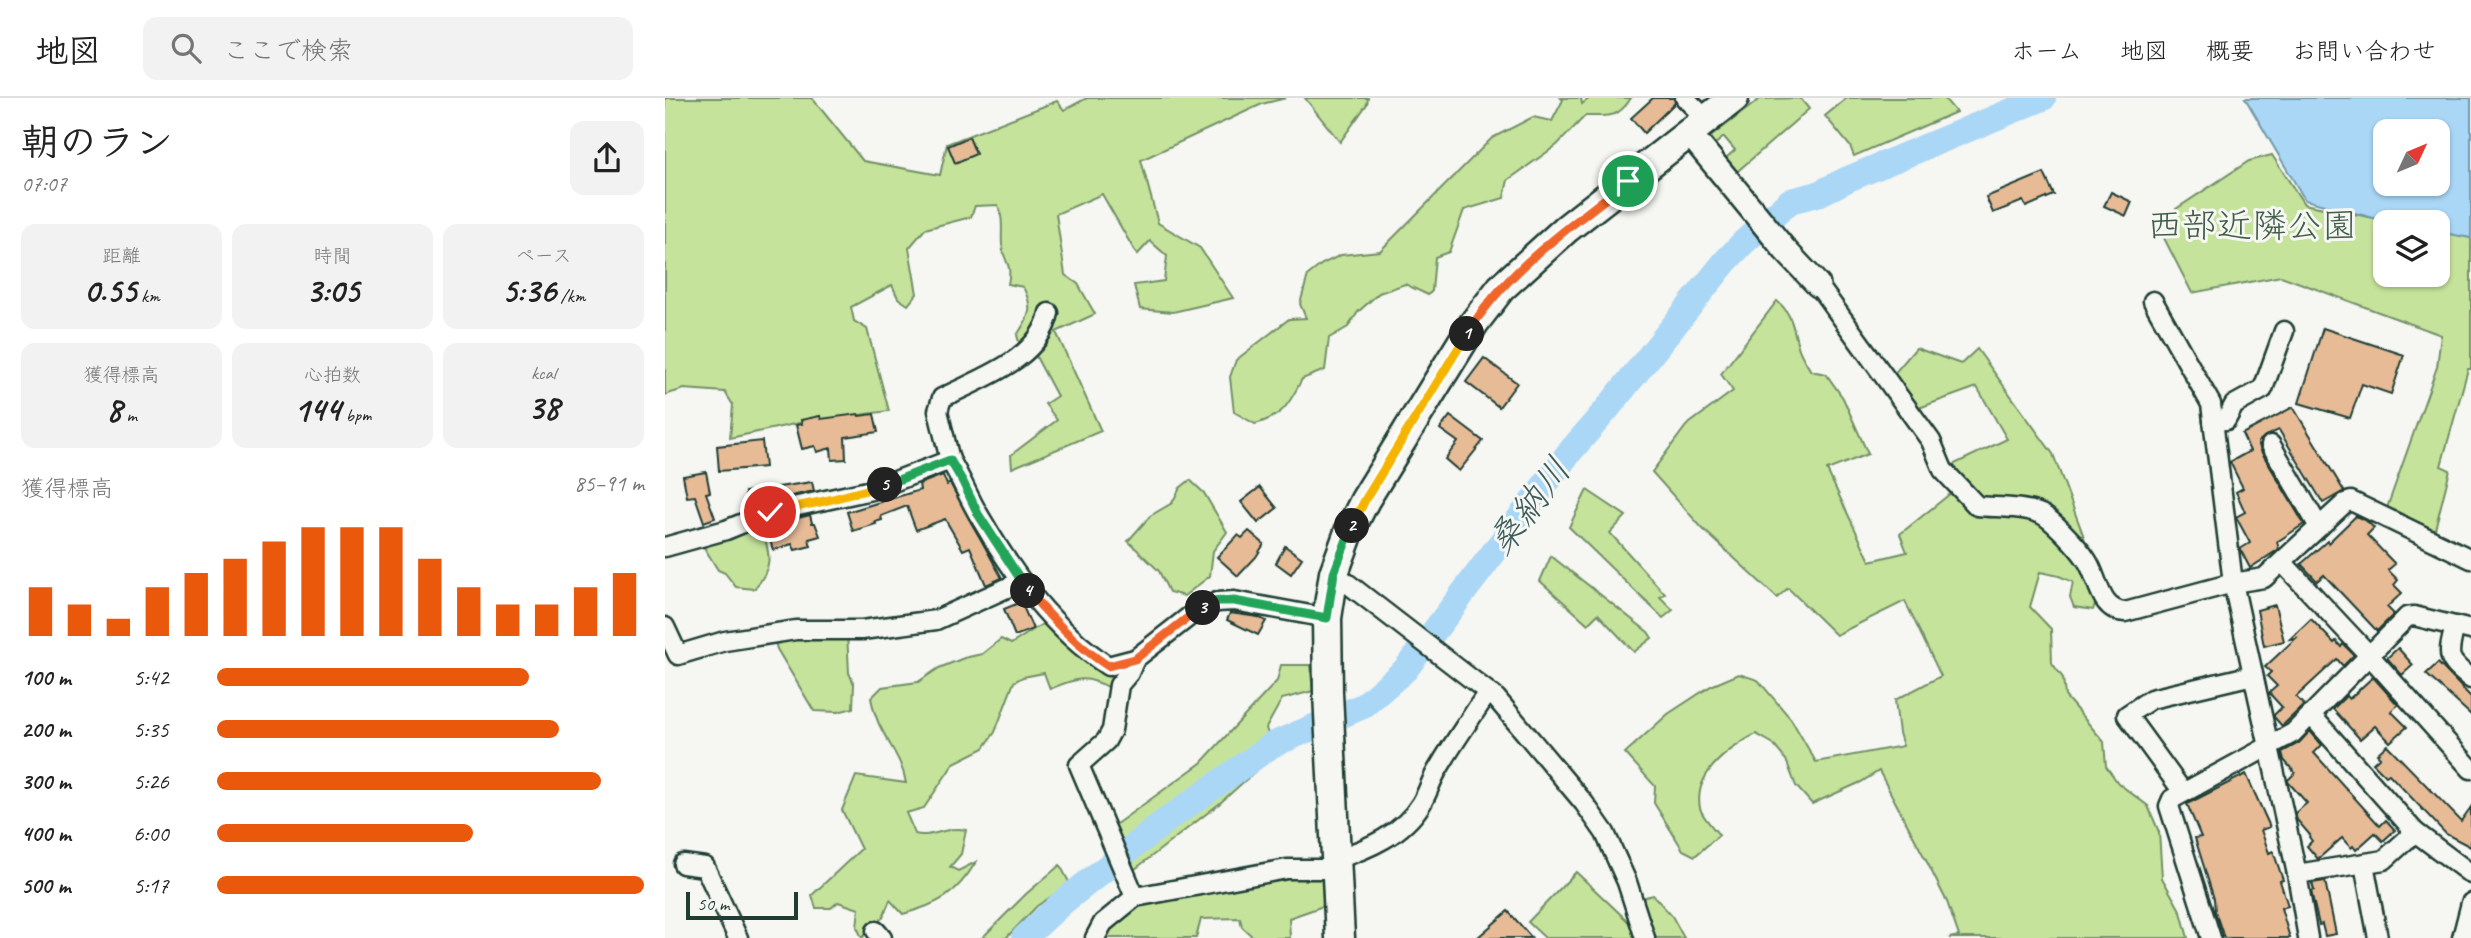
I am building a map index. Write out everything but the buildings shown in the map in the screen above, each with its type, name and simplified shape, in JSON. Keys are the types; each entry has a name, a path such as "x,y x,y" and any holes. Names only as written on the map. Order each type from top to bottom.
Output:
{"main road":[{"path":"1340,938 1327,618 1334,573 1349,532 1365,500 1474,323 1501,288 1566,229 1734,98"}],"street":[{"path":"1685,98 1698,126 1750,207 1818,285 1931,441 1943,470 1977,506 2030,510 2043,514 2087,560 2107,605 2115,611 2125,612 2233,583 2264,578 2345,503 2351,501 2471,559"},
{"path":"2153,301 2211,404 2233,583 2297,874 2308,938"},
{"path":"1049,313 1039,337 1018,359 942,398 938,411 950,460 978,514 1020,582 1047,613 1086,652 1108,666 1135,659 1195,612 1217,601 1234,601 1327,618"},
{"path":"2213,421 2226,420 2234,405 2263,389 2284,331"},
{"path":"2271,445 2319,527"},
{"path":"665,547 726,530 770,512 872,490 950,460"},
{"path":"2282,562 2471,769"},
{"path":"1334,573 1496,698 1584,803 1605,833 1627,882 1645,938"},
{"path":"665,627 678,655 725,642 796,630 862,630 936,620 1020,582"},
{"path":"2211,938 2169,806 2172,799 2293,733 2407,617 2414,616 2463,628 2449,650 2449,658 2471,679"},
{"path":"1135,659 1129,673 1119,685 1112,730 1106,741 1079,765 1135,897"},
{"path":"2183,792 2127,715 2151,699 2253,675"},
{"path":"1095,938 1103,923 1135,897 1287,869 1336,864 1387,837 1410,818 1421,804 1437,771 1488,692"},
{"path":"2311,715 2414,832 2471,874"},
{"path":"2297,874 2383,860 2414,832"},
{"path":"684,864 705,867 738,938"},
{"path":"2364,864 2378,938"},
{"path":"2465,934 2471,903"}],"green space":[{"path":"665,98 812,98 863,161 940,175 947,144 1057,101 1064,110 1087,98 1286,98 1262,104 1141,160 1158,223 1200,248 1233,298 1173,312 1140,309 1134,285 1164,281 1167,256 1150,241 1137,255 1102,194 1056,214 1065,275 1078,284 1095,314 1056,332 1101,431 1012,468 1011,455 1057,420 1045,404 1057,396 1033,351 1022,354 1017,335 1028,317 1029,301 1023,287 1008,284 1009,266 1003,251 1002,220 998,205 975,206 971,217 925,229 909,248 917,294 908,305 898,298 892,285 851,307 854,321 867,329 889,411 799,423 730,438 733,405 725,392 684,389 665,395"},
{"path":"1305,98 1368,98 1367,104 1340,142"},
{"path":"1561,98 1581,98 1582,104 1590,98 1631,98 1622,110 1612,115 1585,116 1557,145 1508,180 1504,198 1464,210 1449,252 1435,257 1432,291 1428,295 1405,284 1379,293 1358,312 1348,327 1329,338 1325,370 1302,379 1285,408 1279,413 1255,424 1234,412 1230,377 1236,360 1289,319 1306,318 1300,304 1308,275 1322,264 1341,255 1380,251 1492,138 1533,117 1552,121 1563,100"},
{"path":"1800,98 1809,109 1732,176 1720,163 1735,150 1724,137 1709,149 1704,142 1760,99"},
{"path":"1847,98 1944,98 1956,112 1854,156 1850,146 1825,116"},
{"name":"西部近隣公園","path":"2272,155 2304,204 2373,218 2373,287 2450,287 2450,234 2471,238 2471,369 2468,369 2441,466 2450,470 2434,533 2387,508 2437,367 2441,335 2281,276 2192,293 2164,238 2176,209 2249,161"},
{"path":"1777,301 1789,316 1800,352 1811,371 1826,374 1843,398 1868,454 1827,470 1870,561 1907,552 1900,534 1956,489 1978,511 2042,519 2083,562 2098,595 2093,610 2074,607 2070,597 2073,582 2040,572 2030,607 2051,629 2052,663 2063,678 2065,696 2104,742 2106,766 2118,783 2148,806 2159,832 2162,878 2181,912 2188,938 1949,938 1959,936 1947,902 1879,771 1812,804 1796,786 1786,760 1772,743 1756,734 1725,754 1702,784 1699,795 1701,811 1719,835 1695,856 1683,850 1654,803 1655,786 1625,753 1668,714 1711,686 1739,674 1758,680 1791,719 1816,762 1903,746 1895,700 1941,676 1905,601 1836,635 1788,588 1777,598 1702,528 1652,472 1686,426 1733,391 1721,374"},
{"path":"1916,348 1961,364 1977,349 2053,454 2084,537 2089,558 2059,526 1978,502 1946,468 2007,439 1977,387 1916,409 1892,376"},
{"path":"1190,480 1204,493 1227,532 1213,551 1210,576 1184,596 1169,592 1159,571 1128,541 1150,516 1172,503 1180,488"},
{"path":"1587,490 1626,516 1610,533 1665,594 1660,597 1673,610 1663,618 1569,527"},
{"path":"762,528 769,560 765,574 754,589 736,587 725,573 718,570 702,544"},
{"path":"1551,556 1648,632 1652,638 1634,652 1598,614 1588,624 1540,581"},
{"path":"1047,621 1103,675 1121,672 1112,689 1095,681 1081,679 1050,689 1044,673 1023,677 1014,682 995,732 984,748 954,763 924,808 906,813 915,834 966,830 961,854 950,867 958,871 976,862 961,883 937,902 903,914 890,900 883,917 862,938 857,927 859,909 838,902 831,908 816,908 812,895 861,849 842,810 856,776 906,783 899,761 878,722 871,698 882,687 918,682 939,668 982,654 1001,639 1011,644"},
{"path":"847,632 849,673 854,684 853,708 838,712 814,711 777,649 774,638"},
{"path":"1281,665 1310,665 1313,691 1282,699 1266,728 1272,745 1270,758 1219,804 1130,873 1112,827 1201,763 1277,681"},
{"path":"1060,865 1070,884 1037,906 1006,938 982,938 1026,894"},
{"path":"1576,872 1634,927 1634,938 1545,938 1528,922"},
{"path":"1323,875 1326,905 1289,918 1290,938 1254,938 1242,927 1240,918 1201,919 1196,938 1099,938 1135,901 1248,880"},
{"path":"1653,895 1672,916 1684,938 1648,938 1641,898"}],"water":[{"path":"2245,98 2471,98 2471,238 2450,234 2450,210 2373,210 2373,218 2305,200"}],"waterway":[{"name":"桑納川","path":"1024,938 1063,902 1164,822 1272,745 1363,706 1405,670 1568,454 1725,262 1790,201 1818,194 2043,98"}],"route":[{"path":"770,512 872,490 950,460 978,514 1020,582 1086,652 1108,666 1135,659 1195,612 1217,601 1234,601 1327,618 1334,573 1349,532 1365,500 1474,323 1501,288 1527,262 1628,181"}]}
